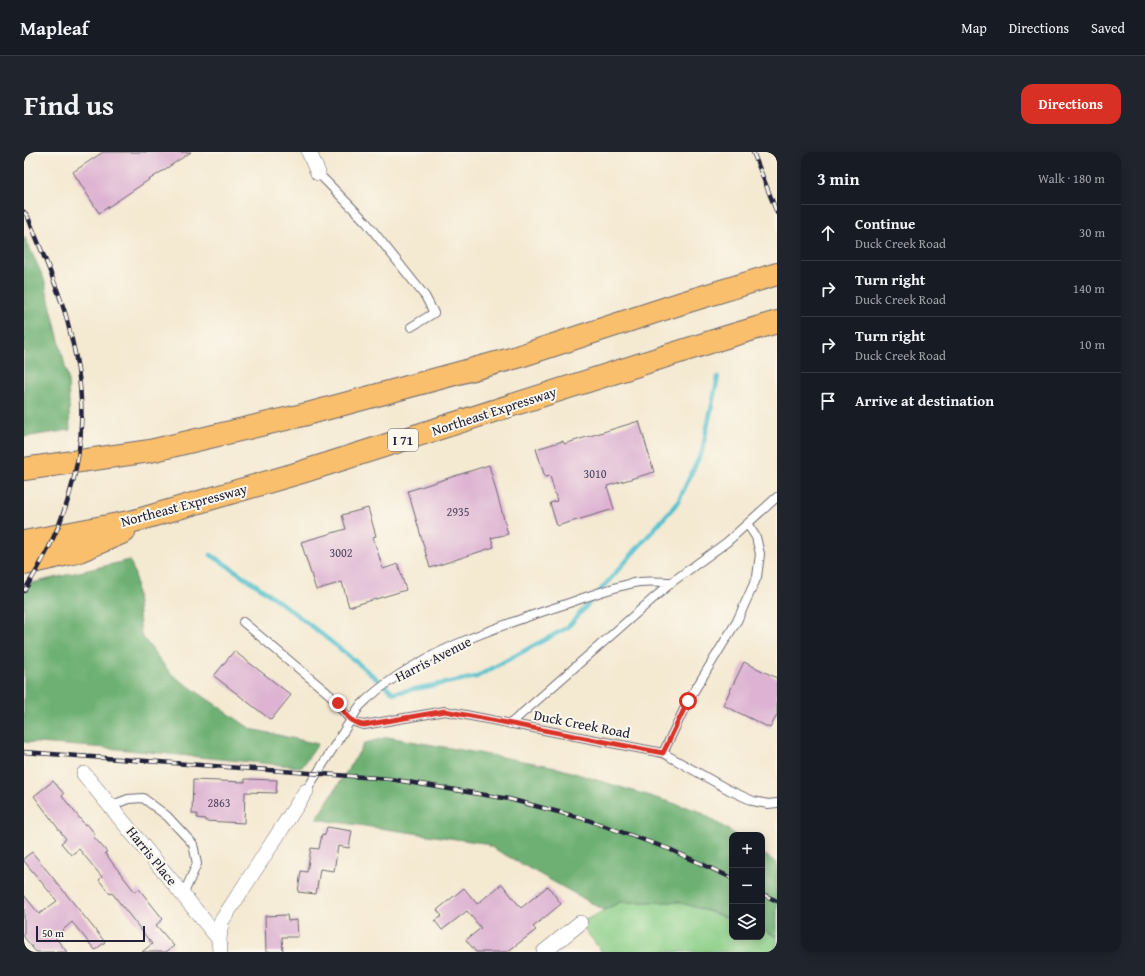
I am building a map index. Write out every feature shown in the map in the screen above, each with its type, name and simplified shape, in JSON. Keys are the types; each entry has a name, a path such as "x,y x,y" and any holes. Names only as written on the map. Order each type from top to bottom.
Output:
{"highway":[{"path":"24,469 150,451 307,414 514,358 682,303 777,274"},
{"name":"Northeast Expressway","path":"24,542 134,521 190,505 302,472 715,340 777,322"},
{"path":"24,564 77,552 190,505"}],"street":[{"path":"309,152 318,173"},
{"name":"Harris Place","path":"84,774 184,895 220,946"},
{"name":"Harris Avenue","path":"220,946 221,922 306,791"},
{"path":"544,952 580,923"}],"lane":[{"path":"318,173 366,222 425,296 434,313 411,327"},
{"path":"510,724 672,582 748,525 777,497"},
{"path":"663,753 688,701 737,621 757,577 760,554 756,537 748,525"},
{"name":"Harris Avenue","path":"306,791 359,707 368,697 399,675 434,655 510,622 594,594 639,582 672,582"},
{"path":"243,622 329,694 338,703 351,721"},
{"name":"Duck Creek Road","path":"351,721 364,725 445,711 663,753 752,801 768,804 777,803"},
{"path":"110,806 128,799 143,798 167,816 193,844 197,864 184,895"}],"green space":[{"path":"24,236 44,279 68,378 70,430 24,437"},
{"path":"130,560 135,575 141,635 171,674 251,729 318,744 302,767 107,748 24,742 24,585"},
{"path":"388,737 551,766 699,811 731,832 729,832 729,918 679,902 620,902 604,910 484,843 316,819 365,743"},
{"path":"765,855 777,863 777,937 765,931"},
{"path":"620,902 679,902 729,918 729,940 765,940 765,931 777,937 777,952 602,952 580,923"}],"building":[{"path":"103,152 191,152 99,213 73,172"},
{"path":"639,421 654,472 607,486 614,509 557,526 550,503 557,501 550,476 545,477 536,449 563,441 564,444"},
{"path":"489,465 508,534 491,538 494,547 430,568 408,491"},
{"path":"368,508 376,536 373,537 383,569 398,564 406,590 349,607 342,582 316,590 301,542 346,529 342,515"},
{"path":"234,651 291,695 271,720 214,676"},
{"path":"744,662 777,678 777,715 770,728 723,705"},
{"path":"245,779 277,780 276,793 245,792 244,823 205,821 205,819 197,818 197,814 192,814 193,780 245,782"},
{"path":"53,781 64,794 62,796 85,825 87,824 95,834 93,836 107,852 105,853 135,892 139,889 163,919 156,925 174,946 166,952 142,952 152,944 112,893 110,894 99,880 102,877 79,849 71,855 61,843 66,839 34,796"},
{"path":"327,827 352,831 349,848 338,846 334,871 320,869 316,894 298,892 301,871 307,872 311,848 319,849 322,834 325,835"},
{"path":"32,852 105,942 95,950 72,922 55,937 67,952 36,952 24,937 24,895 39,914 57,901 24,861 24,858"},
{"path":"502,884 521,908 548,886 561,904 533,927 536,930 507,952 476,952 466,940 481,928 467,911 442,930 435,921 442,916 437,910 464,888 477,904"},
{"path":"287,915 288,921 297,920 298,937 282,937 283,952 266,952 265,916"}],"waterway":[{"path":"211,555 282,604 394,693 476,677 568,627 678,502 702,451 718,377"}],"railway":[{"path":"753,152 777,213"},
{"path":"24,212 28,217 48,266 66,316 78,368 81,400 79,451 68,500 49,547 24,591"},
{"path":"24,752 390,779 509,799 585,819 669,849 729,877"},
{"path":"765,895 777,901"}],"route":[{"path":"338,703 351,721 364,725 445,711 663,753 688,701"}]}
